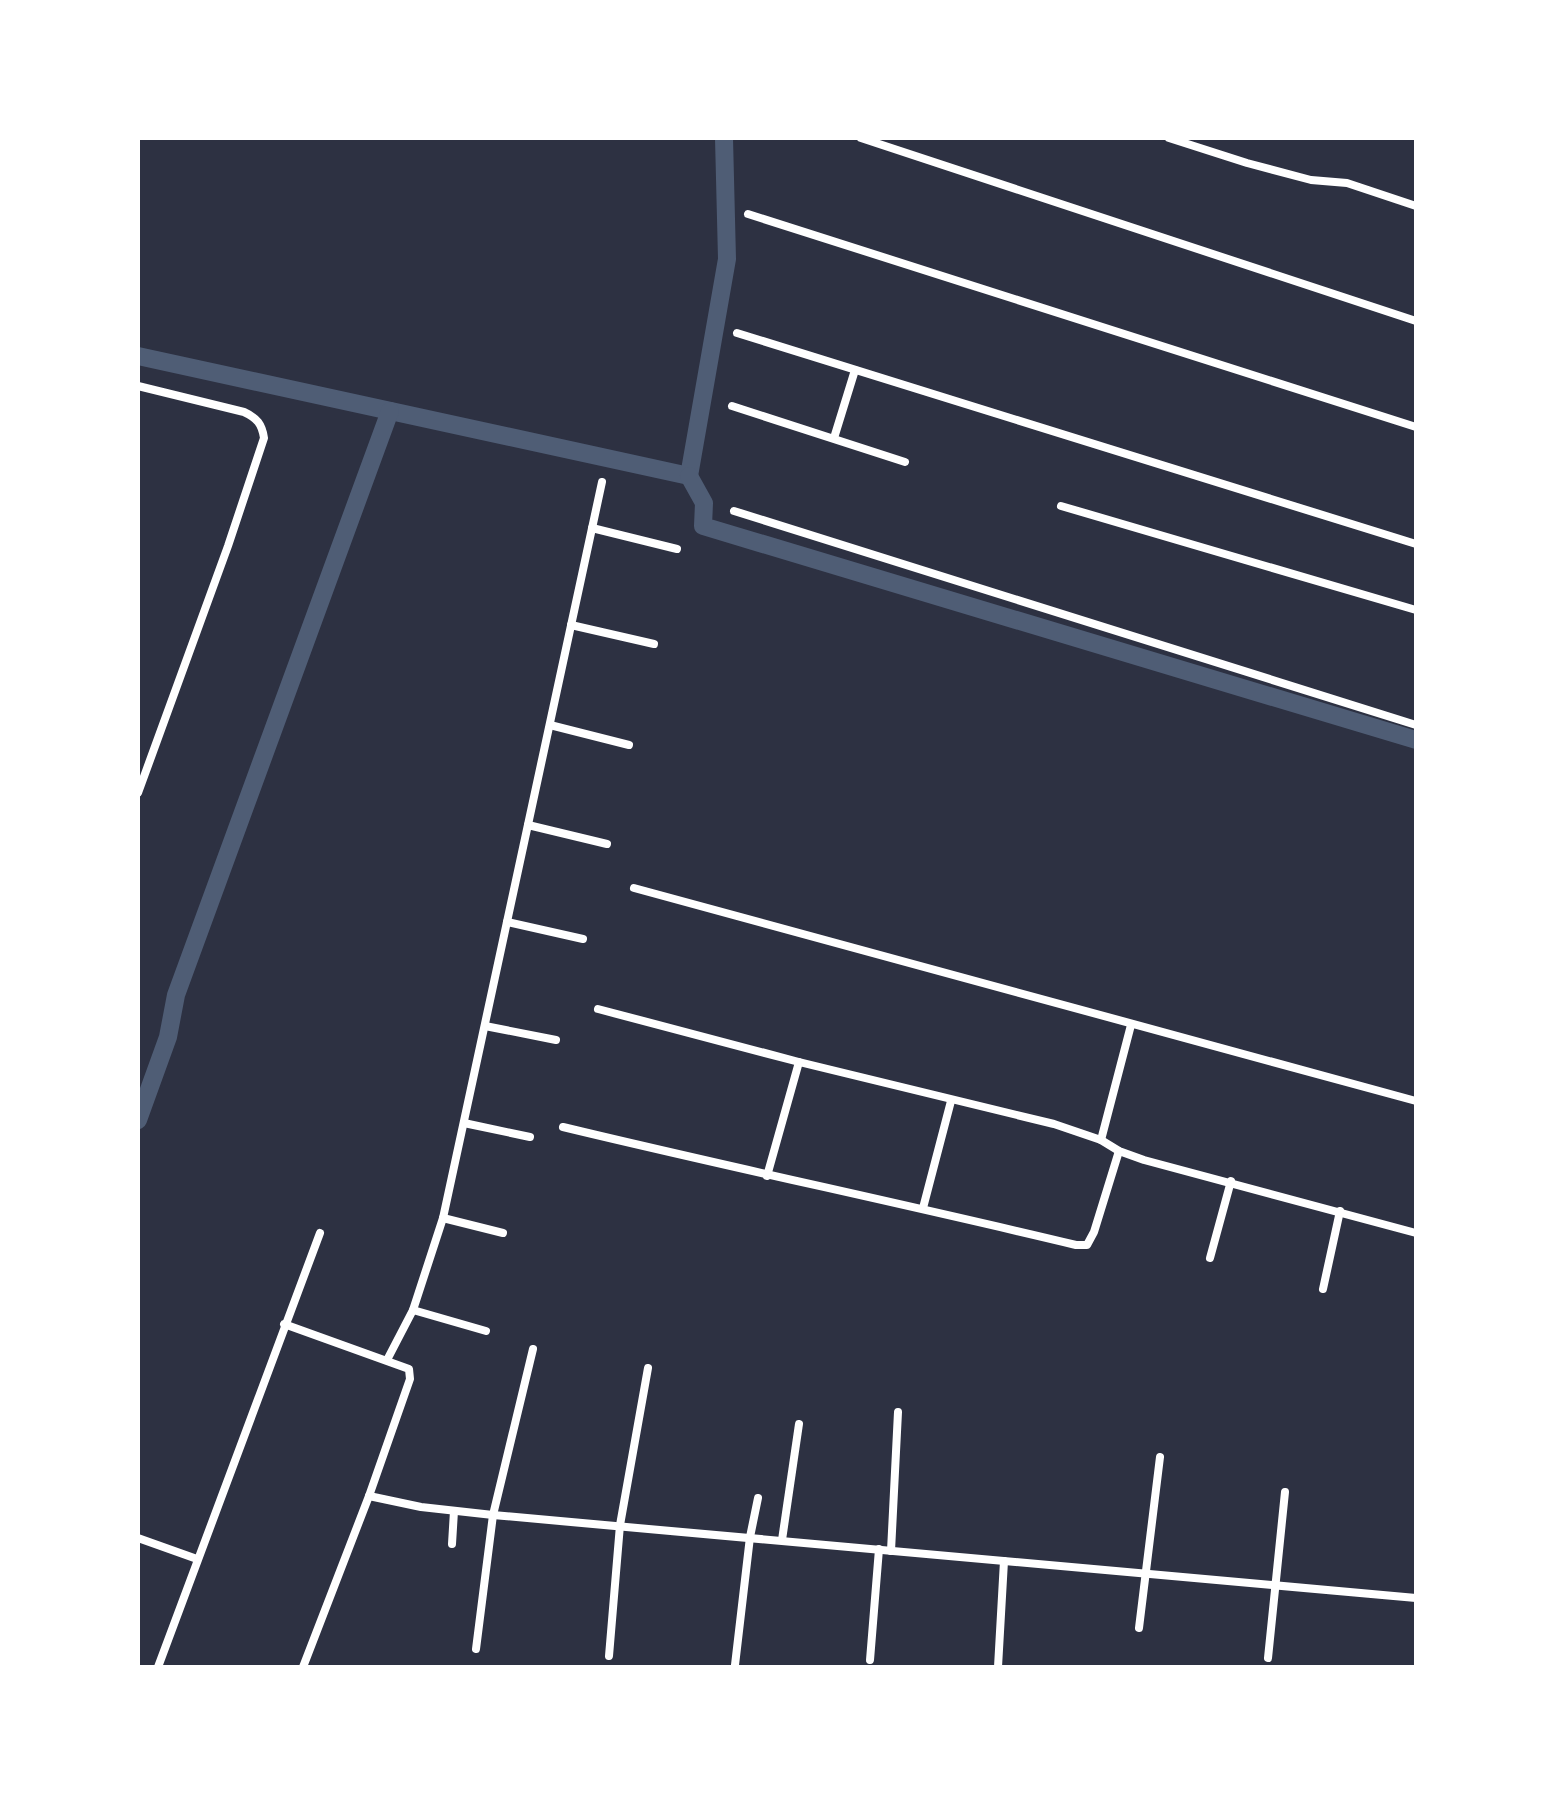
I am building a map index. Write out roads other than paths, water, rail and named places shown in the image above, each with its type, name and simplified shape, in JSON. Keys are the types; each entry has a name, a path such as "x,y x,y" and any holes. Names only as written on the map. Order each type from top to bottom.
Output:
{"street":[{"path":"861,138 1416,321"},
{"path":"1169,138 1311,180 1347,183 1416,206"},
{"path":"748,214 1416,427"},
{"path":"737,333 1416,544"},
{"path":"834,438 855,370"},
{"path":"138,386 244,412 262,426 264,438 223,561 138,793"},
{"path":"732,406 905,462"},
{"path":"387,1360 413,1310 443,1218 602,482"},
{"path":"1061,506 1416,610"},
{"path":"734,511 1416,725"},
{"path":"592,528 677,549"},
{"path":"571,625 654,644"},
{"path":"550,725 629,745"},
{"path":"528,825 607,844"},
{"path":"634,888 1416,1101"},
{"path":"507,922 583,939"},
{"path":"598,1009 951,1101 1054,1124 1101,1140 1119,1151 1416,1233"},
{"path":"1101,1140 1131,1025"},
{"path":"485,1026 556,1040"},
{"path":"767,1176 799,1062"},
{"path":"923,1208 951,1101"},
{"path":"464,1123 530,1137"},
{"path":"563,1127 1076,1245 1087,1245 1094,1232 1119,1151"},
{"path":"1210,1258 1231,1181"},
{"path":"1323,1289 1340,1211"},
{"path":"443,1218 503,1233"},
{"path":"158,1667 320,1233"},
{"path":"413,1310 486,1331"},
{"path":"284,1324 409,1369 410,1379 303,1667"},
{"path":"476,1649 493,1515 533,1349"},
{"path":"609,1656 620,1525 648,1368"},
{"path":"891,1551 898,1412"},
{"path":"782,1540 799,1424"},
{"path":"1139,1628 1160,1457"},
{"path":"1268,1658 1285,1492"},
{"path":"369,1496 421,1507 493,1515 1416,1598"},
{"path":"735,1665 750,1537 758,1498"},
{"path":"452,1544 454,1511"},
{"path":"138,1538 197,1559"},
{"path":"870,1660 879,1549"},
{"path":"998,1667 1004,1561"}],"waterway":[{"path":"138,356 689,476 727,259 724,138"},
{"path":"138,1120 168,1037 176,995 390,411"},
{"path":"689,476 704,503 703,526 1416,740"}]}
